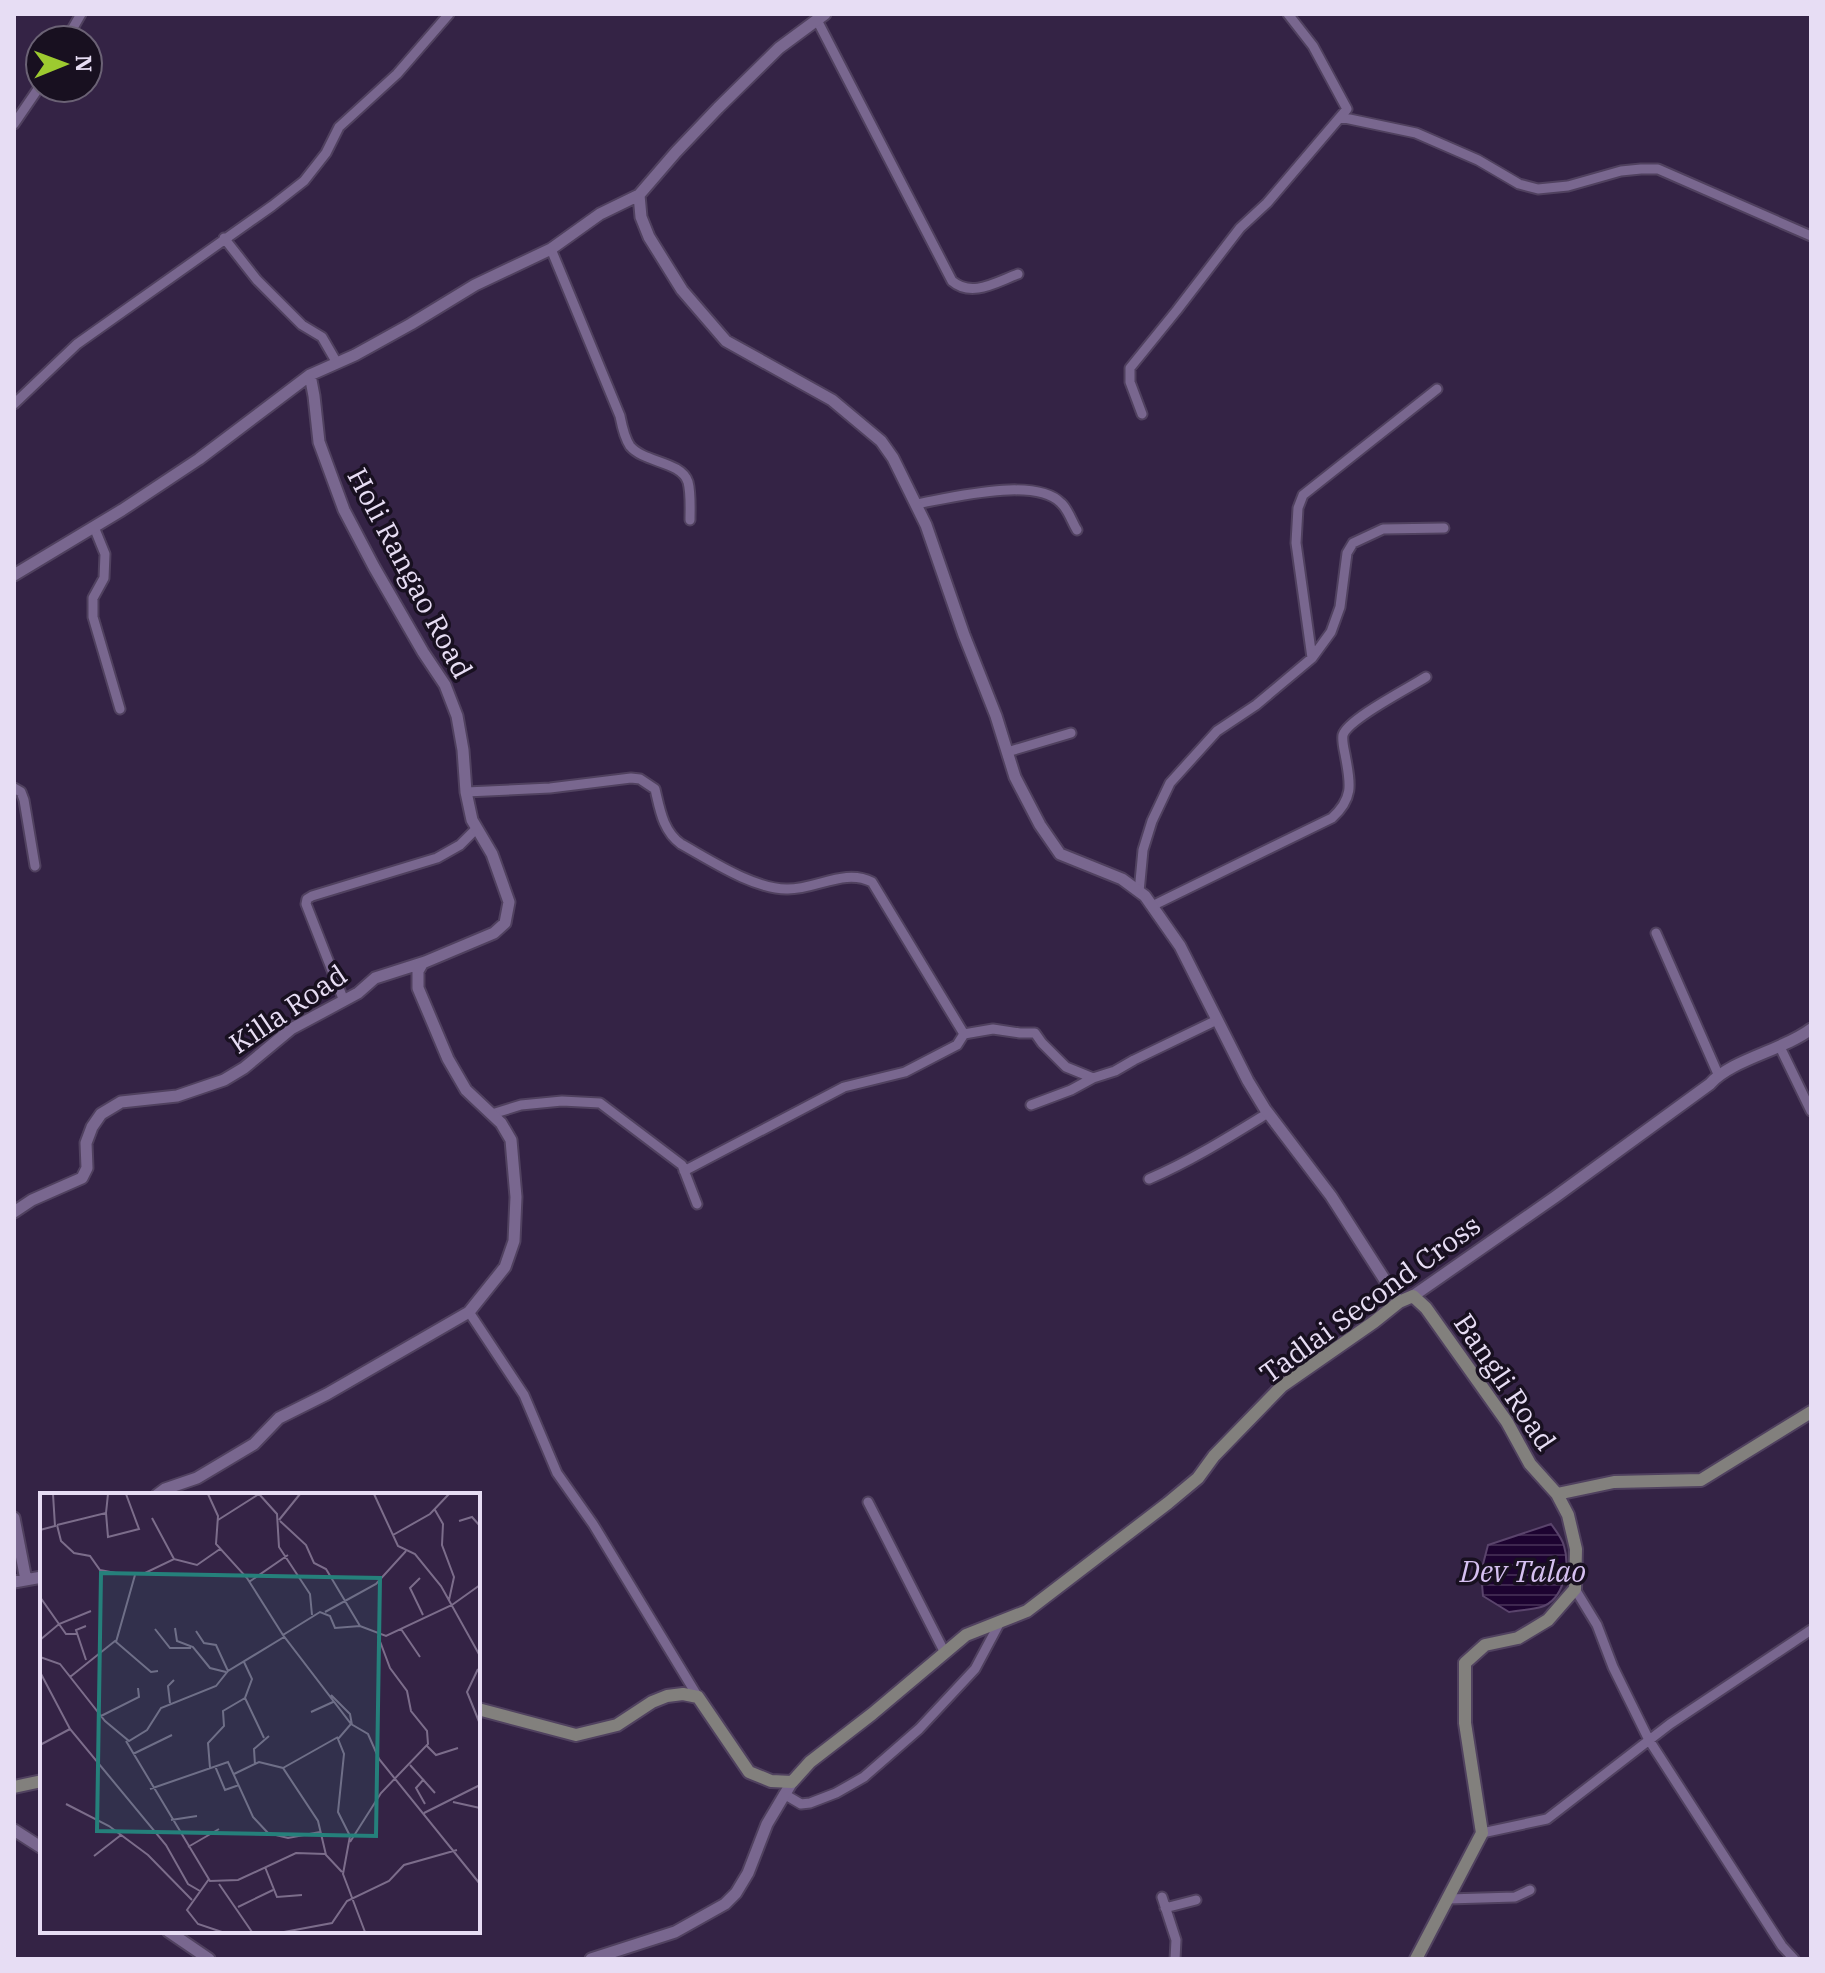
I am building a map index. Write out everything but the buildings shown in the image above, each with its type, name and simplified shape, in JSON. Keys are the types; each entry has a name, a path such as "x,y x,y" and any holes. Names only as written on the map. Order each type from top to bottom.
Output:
{"main road":[{"name":"Tadlai Second Cross","path":"792,1782 810,1762 966,1635 1027,1611 1168,1503 1198,1478 1214,1456 1282,1386 1399,1302 1413,1296"},
{"name":"Bangli Road","path":"1413,1296 1426,1308 1507,1422 1530,1464 1557,1494"},
{"path":"1416,1959 1482,1833 1465,1723 1465,1663 1485,1645 1518,1638 1548,1620 1575,1589 1576,1549 1568,1515 1557,1494 1614,1482 1701,1480 1811,1412"},
{"path":"480,1710 576,1735 617,1725 667,1696 683,1694 698,1697 749,1772 771,1781 792,1782"},
{"path":"14,1787 40,1781"}],"street":[{"path":"14,404 77,344 304,181 326,153 339,127 397,74 449,14"},
{"path":"1142,414 1130,382 1130,368 1240,228 1267,203 1347,109 1313,46 1288,14"},
{"path":"14,575 199,459 310,375 411,324 475,285 551,249 600,214 639,195 718,108 779,48 821,17 952,281 965,289 976,289 1018,274"},
{"path":"14,124 28,104"},
{"path":"1340,117 1416,133 1478,160 1519,184 1538,189 1568,186 1621,171 1658,169 1811,236"},
{"path":"639,195 641,217 649,237 682,290 726,341 832,400 881,441 893,458 916,504 944,574 1015,777 1040,825 1060,854 1122,879 1152,906 1180,946 1248,1081 1268,1113 1331,1196 1399,1302"},
{"path":"224,238 257,280 302,325 322,337 337,363"},
{"path":"551,249 629,444 638,454 675,467 688,480 690,520"},
{"name":"Holi Rangao Road","path":"310,375 319,442 331,480 374,567 445,685 457,716 472,820 492,854 509,902 505,923 494,933 422,964"},
{"path":"1312,658 1296,543 1298,508 1303,495 1437,389"},
{"path":"916,504 982,492 1036,490 1061,502 1077,530"},
{"path":"94,527 105,554 104,578 93,598 93,617 120,709"},
{"path":"1139,892 1143,850 1152,821 1170,783 1217,731 1256,705 1312,658 1331,632 1340,607 1347,553 1353,543 1383,529 1444,528"},
{"path":"1152,906 1332,818 1349,797 1343,735 1356,720 1426,677"},
{"path":"1007,752 1071,733"},
{"path":"466,792 640,779 655,789 665,826 673,838 759,885 790,890 849,877 872,882 964,1034"},
{"path":"14,788 21,792 24,800 35,866"},
{"path":"344,1001 306,904 307,899 437,858 460,845 477,828"},
{"path":"1656,933 1718,1074"},
{"path":"160,1493 197,1478 254,1444 279,1418 327,1394 469,1312 505,1267 514,1241 516,1197 511,1140 501,1123 466,1090 448,1059 418,988 418,971 422,964"},
{"name":"Killa Road","path":"14,1212 32,1200 82,1178 87,1168 86,1143 101,1114 121,1102 177,1096 224,1080 244,1068 291,1029 358,993 375,978 422,964"},
{"path":"1031,1105 1115,1071 1217,1020"},
{"path":"684,1171 844,1087 905,1072 957,1045 964,1034 993,1029 1035,1033 1066,1067 1093,1078"},
{"name":"Tadlai Second Cross","path":"1413,1296 1700,1092 1718,1074 1780,1047 1811,1029"},
{"path":"1780,1047 1811,1111"},
{"path":"492,1114 521,1105 562,1101 600,1103 682,1165 697,1204"},
{"path":"1149,1179 1205,1152 1268,1113"},
{"path":"469,1312 524,1395 557,1473 593,1524 698,1697"},
{"path":"868,1502 945,1653"},
{"path":"14,1518 20,1581 40,1577"},
{"path":"1575,1589 1597,1625 1613,1667 1649,1740 1782,1946 1794,1959"},
{"path":"784,1794 801,1804 810,1803 864,1777 919,1729 975,1669 999,1624"},
{"path":"1482,1833 1547,1819 1670,1724 1811,1630"},
{"name":"Tadlai Second Cross","path":"591,1959 675,1932 725,1904 748,1873 767,1824 792,1782"},
{"path":"14,1830 40,1847"},
{"path":"1448,1899 1515,1897 1530,1890"},
{"path":"1162,1897 1176,1940 1175,1959"},
{"path":"1165,1908 1196,1900"},
{"path":"171,1933 209,1959"}],"water":[{"name":"Dev Talao","path":"1551,1524 1562,1540 1566,1554 1563,1581 1555,1597 1541,1607 1509,1612 1483,1596 1481,1572 1488,1545"}]}
